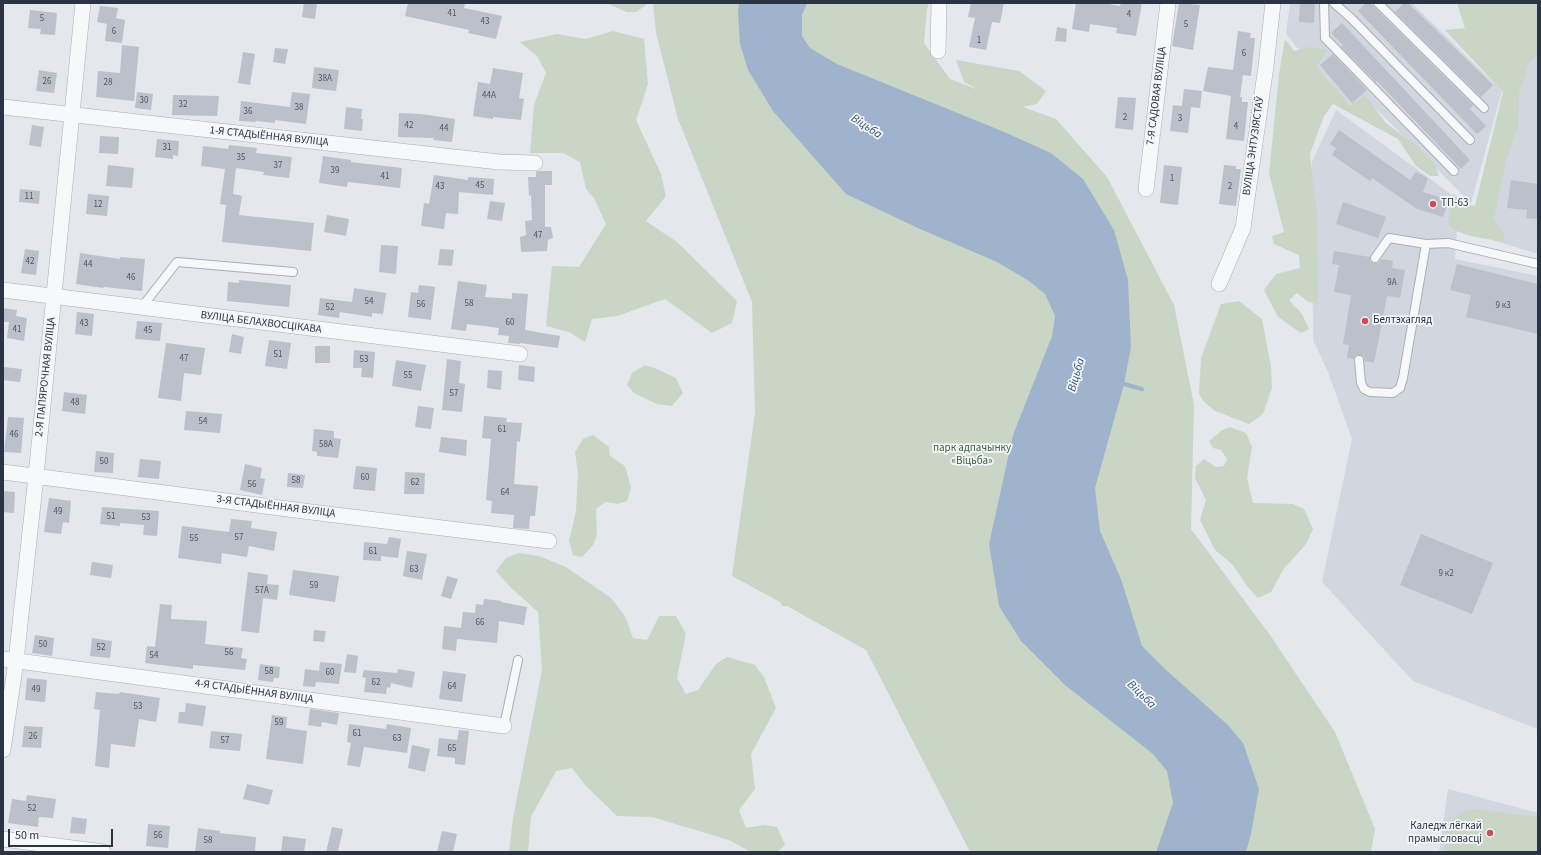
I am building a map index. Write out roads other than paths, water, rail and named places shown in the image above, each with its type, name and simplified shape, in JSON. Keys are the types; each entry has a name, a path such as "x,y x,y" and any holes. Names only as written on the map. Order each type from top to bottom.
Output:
{"street":[{"name":"2-Я ПАПЯРОЧНАЯ ВУЛІЦА","path":"3,750 9,660 36,476 83,3"},
{"path":"938,51 940,3"},
{"name":"7-Я САДОВАЯ ВУЛІЦА","path":"1146,189 1168,3"},
{"name":"ВУЛІЦА ЭНТУЗІЯСТАЎ","path":"1219,284 1243,228 1266,66 1273,3"},
{"name":"1-Я СТАДЫЁННАЯ ВУЛІЦА","path":"3,107 491,161 535,163"},
{"name":"ВУЛІЦА БЕЛАХВОСЦІКАВА","path":"3,290 520,354"},
{"name":"3-Я СТАДЫЁННАЯ ВУЛІЦА","path":"3,472 549,541"},
{"name":"4-Я СТАДЫЁННАЯ ВУЛІЦА","path":"9,660 504,726"},
{"path":"3,839 103,852"}],"lane":[{"path":"1324,3 1325,38 1454,171"},
{"path":"1334,3 1352,19 1470,140"},
{"path":"1378,3 1484,108"},
{"path":"1375,258 1389,238 1426,244 1448,243 1538,264"},
{"path":"1359,360 1361,383 1364,389 1370,392 1393,393 1400,388 1426,244"},
{"path":"141,308 177,262 293,272"},
{"path":"504,726 518,660"}],"water":[{"name":"Віцьба","path":"739,3 807,3 802,15 802,36 810,48 837,64 1002,131 1051,153 1083,179 1114,230 1128,280 1131,347 1124,384 1095,488 1100,531 1121,579 1142,646 1166,670 1228,725 1243,743 1259,789 1251,834 1246,852 1156,852 1173,803 1167,771 1153,754 1065,685 1021,641 999,606 989,544 1013,435 1052,336 1055,316 1045,294 1029,281 997,262 920,229 846,194 773,111 748,70 740,44 738,12"}],"waterway":[{"path":"1124,384 1142,389"}],"place":[{"name":"ТП-63","path":"1433,204"},
{"name":"Белтэхагляд","path":"1365,321"},
{"name":"Каледж лёгкай прамысловасці","path":"1490,833"}],"park label":[{"name":"парк адпачынку «Віцьба»","path":"972,455"}]}
